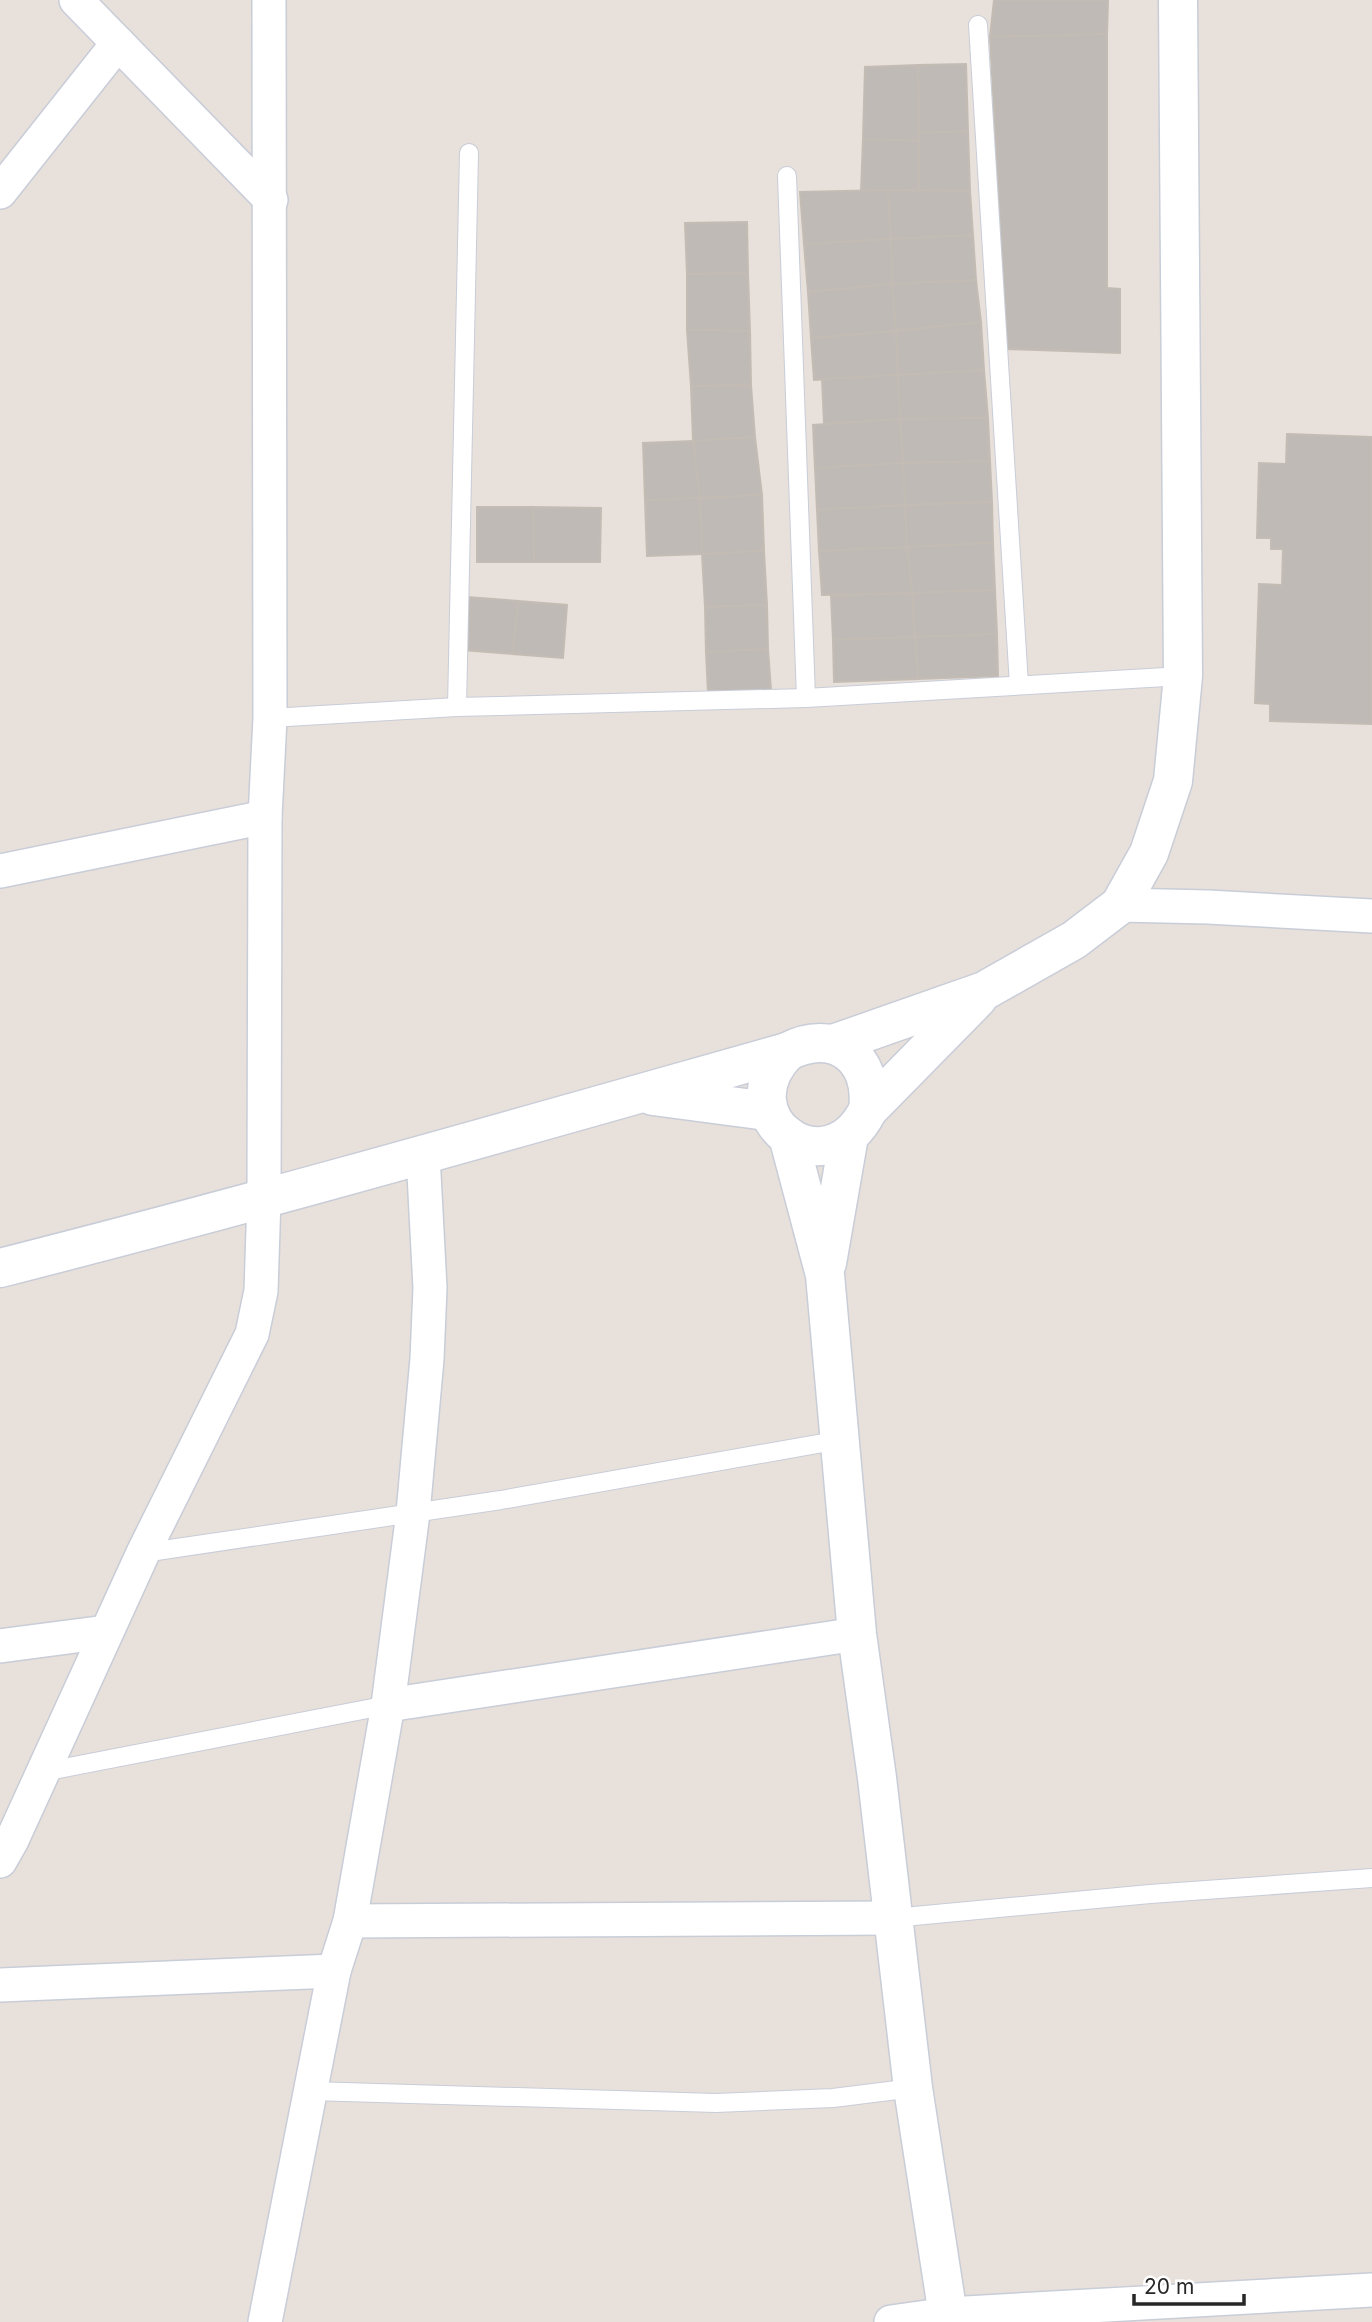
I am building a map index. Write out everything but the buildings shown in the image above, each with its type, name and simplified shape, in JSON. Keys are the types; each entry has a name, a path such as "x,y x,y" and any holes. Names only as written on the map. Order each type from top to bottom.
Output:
{"street":[{"path":"76,0 271,200"},
{"path":"4,1848 43,1772 143,1553 251,1334 261,1291 264,1198 265,817 270,718 269,0"},
{"path":"834,1044 984,991 1074,940 1120,905 1149,853 1173,781 1184,676 1178,0"},
{"path":"0,192 118,43"},
{"path":"0,871 265,817"},
{"path":"1120,905 1372,916"},
{"path":"638,1094 778,1124 802,1144 835,1144 859,1123 984,991"},
{"path":"0,1268 264,1198 817,1042 834,1044 860,1063 870,1094 859,1123 825,1275"},
{"path":"787,1052 775,1064 768,1079 766,1095 778,1124 825,1275 857,1634 877,1778 913,2088 949,2318"},
{"path":"265,2322 334,1971 350,1921 388,1705 413,1513 427,1359 430,1288 423,1154"},
{"path":"0,1646 106,1632"},
{"path":"388,1705 857,1634"},
{"path":"350,1921 893,1918"},
{"path":"0,1985 334,1971"},
{"path":"891,2322 1372,2290"}],"lane":[{"path":"978,25 1019,685"},
{"path":"457,707 469,153"},
{"path":"787,176 807,698"},
{"path":"270,718 457,707 807,698 1184,676"},
{"path":"143,1553 501,1500 840,1440"},
{"path":"43,1772 388,1705"},
{"path":"893,1918 1150,1894 1372,1878"},
{"path":"311,2091 716,2103 833,2098 913,2088"}]}
